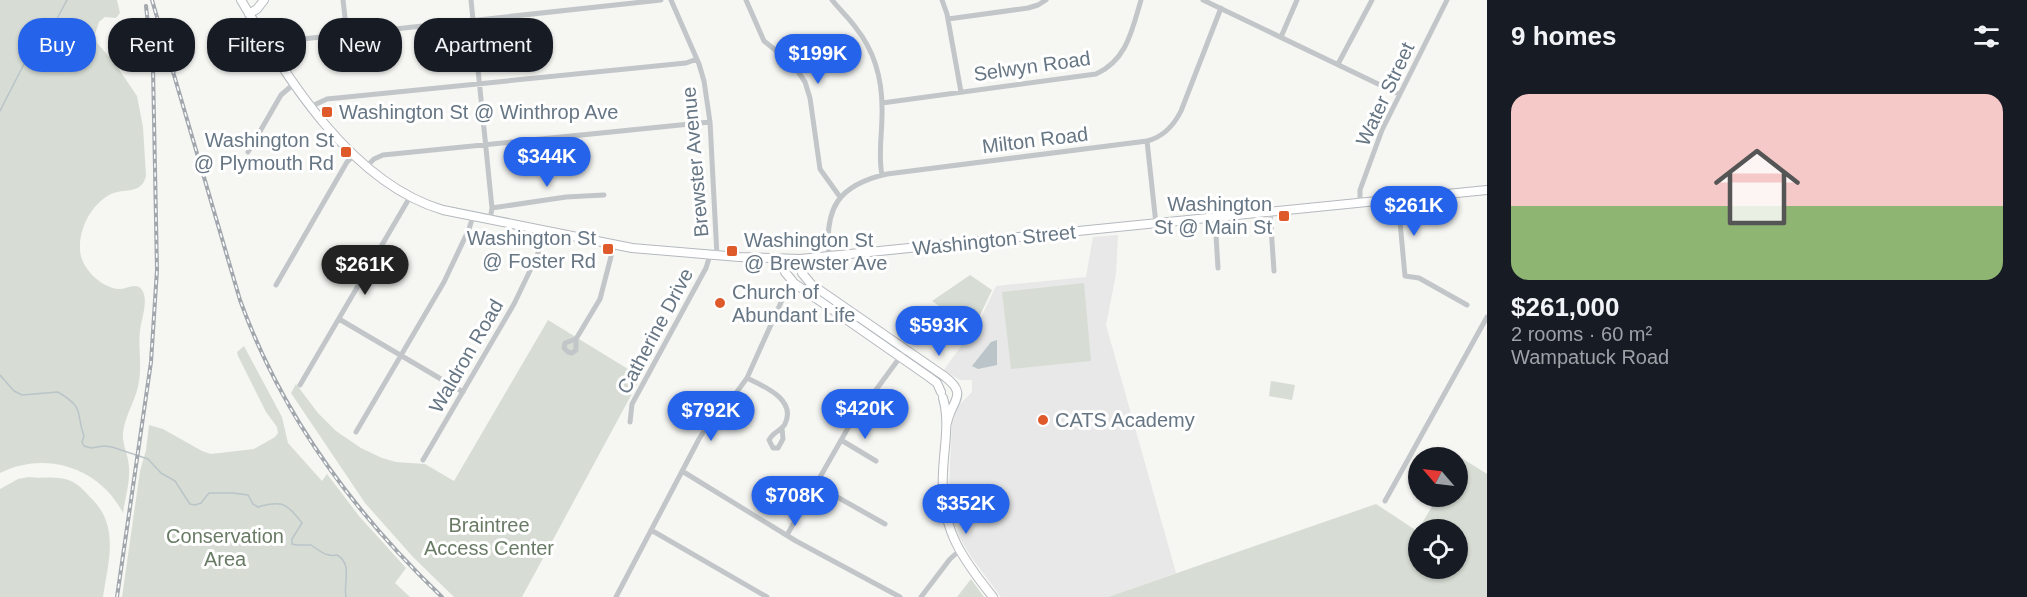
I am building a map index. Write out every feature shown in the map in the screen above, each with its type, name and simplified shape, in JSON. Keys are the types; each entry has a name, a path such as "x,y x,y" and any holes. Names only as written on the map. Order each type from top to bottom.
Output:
{"main road":[{"name":"Washington Street","path":"241,0 252,18"},
{"path":"249,14 257,9 264,0"},
{"name":"Washington Street","path":"287,72 312,106 365,167 390,186 410,197 443,210 614,245 713,255 782,260 829,257 1487,190"},
{"path":"800,259 802,273 811,284 955,385 958,391 957,397 947,423"},
{"path":"782,260 785,272 791,280 935,381 942,395 947,423 943,472 944,504 948,524 960,550 993,597"},
{"path":"942,395 946,384 955,385"},
{"path":"942,395 950,401 957,397"}],"street":[{"path":"343,0 345,18"},
{"path":"471,0 473,18"},
{"path":"500,18 661,0"},
{"name":"Brewster Avenue","path":"671,0 697,59 704,81 710,122 713,255"},
{"path":"746,0 764,41 794,64 805,82 810,98 820,169 840,197 830,217 829,257"},
{"path":"832,0 857,29 869,48 878,72 882,103 882,175"},
{"path":"942,0 948,19 961,92"},
{"path":"948,19 1028,8 1046,0"},
{"name":"Selwyn Road","path":"882,103 1088,76 1100,72 1112,64 1123,52 1141,0"},
{"path":"1203,0 1399,94"},
{"path":"1281,37 1297,0"},
{"path":"1338,64 1372,0"},
{"name":"Water Street","path":"1360,203 1360,190 1382,130 1444,1"},
{"name":"Milton Road","path":"840,197 857,185 882,175 1147,141 1164,133 1179,115 1221,8"},
{"path":"312,106 327,99 686,63 697,59"},
{"path":"478,72 492,208 490,220"},
{"path":"248,152 281,95 294,83"},
{"path":"365,167 383,155 710,122"},
{"path":"1147,141 1156,224"},
{"path":"276,285 345,165 354,155"},
{"path":"492,208 571,197 604,195"},
{"path":"300,385 410,197"},
{"path":"1398,200 1405,276 1414,276 1467,305"},
{"path":"1270,212 1274,271"},
{"path":"356,432 447,277 473,216"},
{"path":"1215,218 1218,268"},
{"name":"Waldron Road","path":"423,460 522,289 545,231"},
{"path":"576,339 600,299 614,245"},
{"name":"Catherine Drive","path":"630,422 632,404 713,255"},
{"path":"616,597 709,423 731,400 747,378 791,280"},
{"path":"1385,501 1487,317"},
{"path":"339,319 463,392"},
{"path":"787,535 841,440 906,349"},
{"path":"747,378 770,389 782,400 787,414 782,428"},
{"path":"841,440 876,461"},
{"path":"682,471 787,535 900,597"},
{"path":"816,485 885,524"},
{"path":"651,530 767,597"},
{"path":"921,597 950,559 960,550"}],"shaded area":[{"name":"CATS Academy","path":"1118,235 1116,274 1106,325 1176,573 1108,597 1001,597 959,537 952,517 949,487 952,424 958,406 972,392 972,380 960,380 944,370 980,320 996,286 1086,277 1093,237"},
{"path":"997,340 997,365 978,369 972,366 991,342"}],"green space":[{"path":"0,0 117,0 120,13 116,18 105,17 99,22 96,31 96,18 18,18 18,72 96,72 96,38 97,43 108,55 108,72 121,72 137,96 143,127 146,176 144,182 136,189 114,193 103,199 87,218 80,241 83,263 92,275 104,284 118,289 140,287 145,299 140,337 139,381 123,433 129,474 123,513 113,497 101,485 70,468 35,463 0,473"},
{"path":"970,275 992,290 973,330 932,301"},
{"path":"1084,283 1091,361 1011,369 1002,292"},
{"path":"907,311 937,331 933,336 904,316"},
{"name":"Braintree Access Center","path":"548,320 641,377 522,597 454,597 413,557 365,503 291,393 296,384 318,413 336,431 361,448 396,462 425,464 454,481"},
{"name":"Conservation Area","path":"244,346 282,417 288,443 322,481 327,474 359,516 406,568 395,583 410,597 122,597 149,425 163,429 211,454 254,449 278,433 277,427 266,412 238,356 237,352"},
{"path":"1271,381 1295,385 1292,400 1269,396"},
{"path":"1468,462 1487,474 1487,597 1108,597 1376,504 1408,525 1408,579 1468,579 1468,519 1424,519 1432,507 1468,507"},
{"path":"29,477 71,481 83,489 101,510 109,533 110,546 103,597 0,597 0,489 18,479"},
{"path":"971,579 984,597 957,597"}],"waterway":[{"path":"0,111 25,62 52,28 67,0"},
{"path":"0,375 14,391 22,395 58,392 67,398 78,411 84,446 112,447 148,459 161,473 175,481 190,504 201,503 209,493 233,493 248,495 253,504 258,507 273,504 288,507 302,523 292,539 292,544 311,545 323,553 337,555 345,563 346,597"}],"railway":[{"path":"152,0 240,300 257,343 299,423 323,460 379,531 442,597"},
{"path":"117,597 151,362 157,270 153,68 146,6"}],"place":[{"name":"Washington St @ Winthrop Ave","path":"327,112"},
{"name":"Washington St @ Plymouth Rd","path":"346,152"},
{"name":"Washington St @ Main St","path":"1284,216"},
{"name":"Washington St @ Foster Rd","path":"608,249"},
{"name":"Washington St @ Brewster Ave","path":"732,251"},
{"name":"Church of Abundant Life","path":"720,303"},
{"name":"CATS Academy","path":"1043,420"}]}
